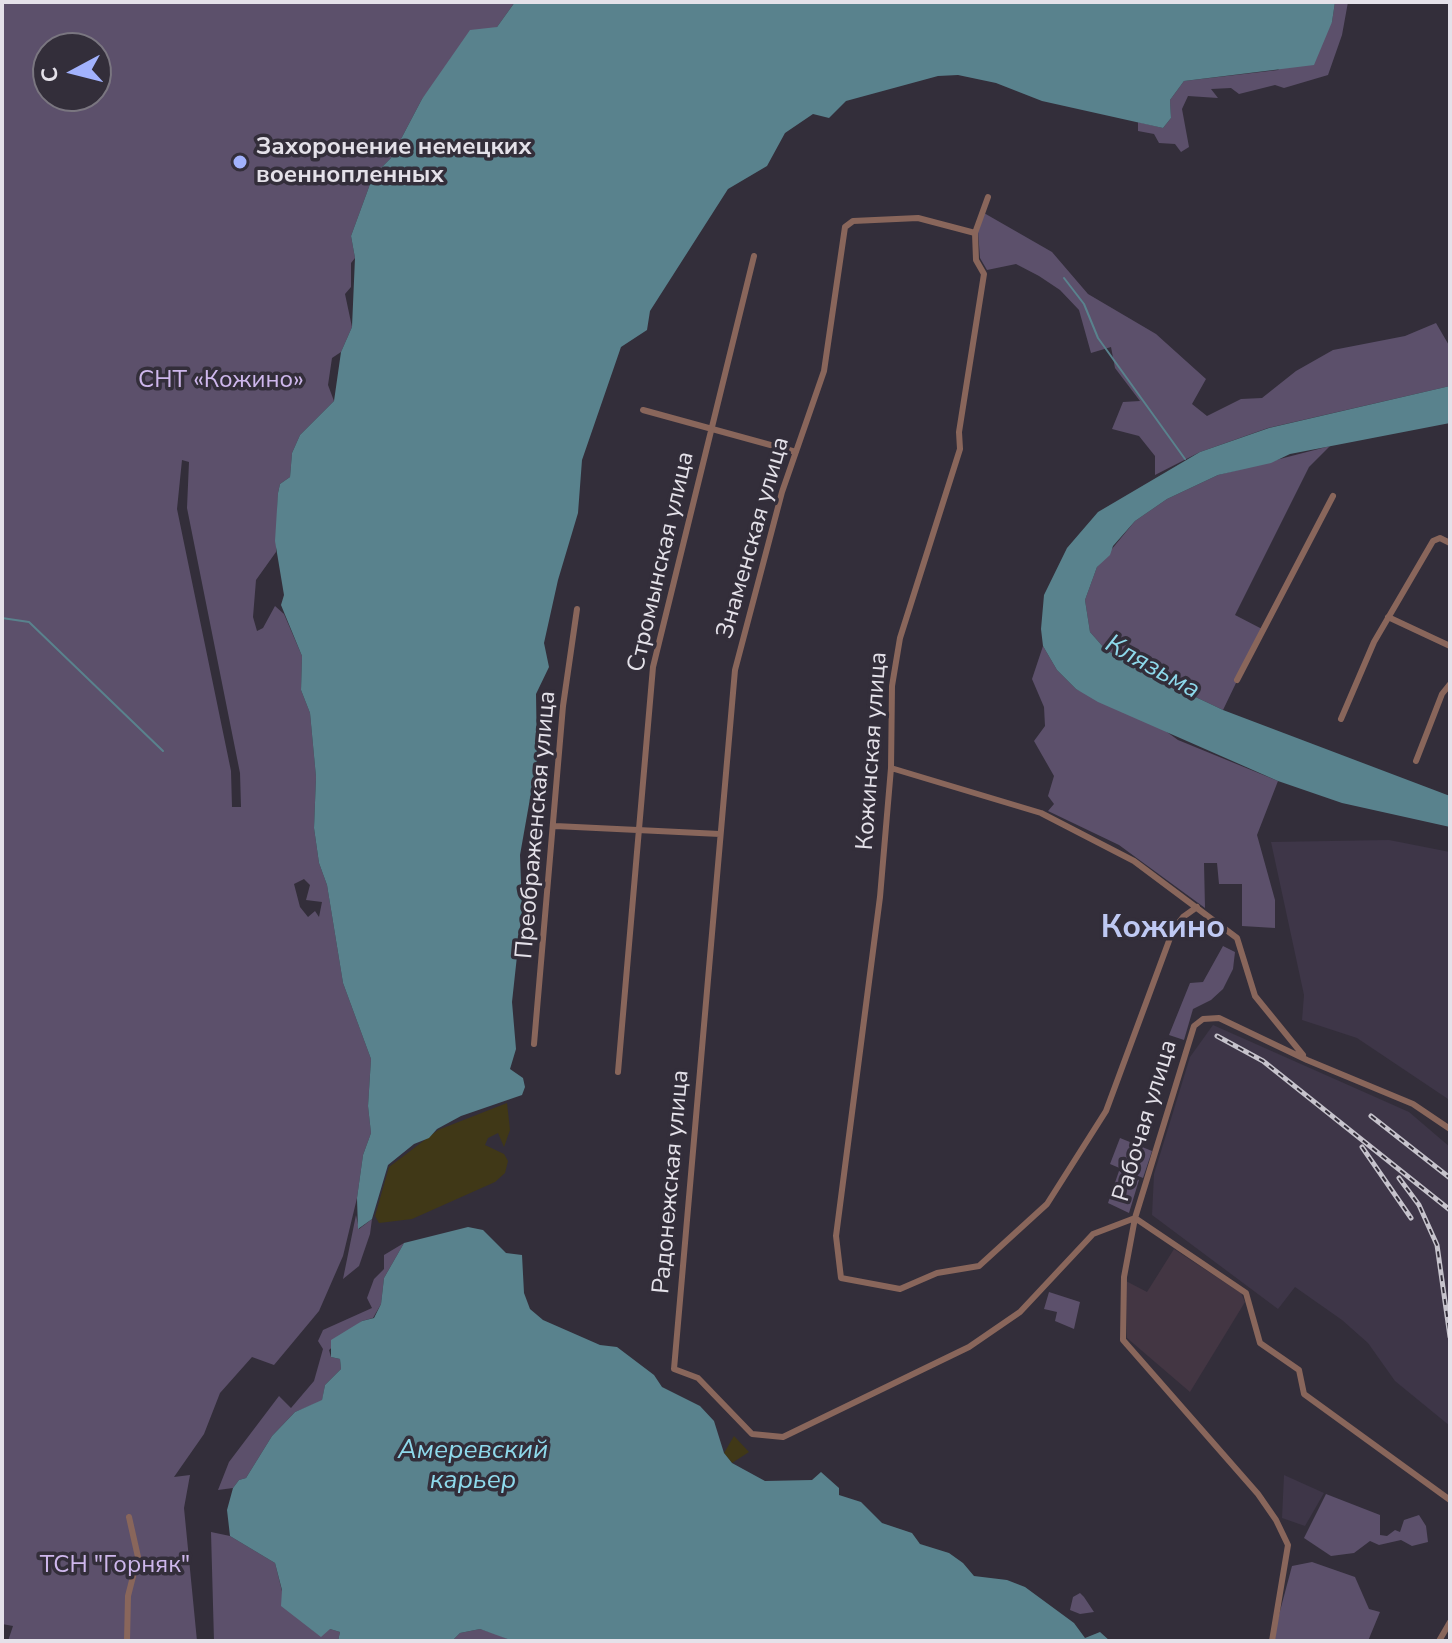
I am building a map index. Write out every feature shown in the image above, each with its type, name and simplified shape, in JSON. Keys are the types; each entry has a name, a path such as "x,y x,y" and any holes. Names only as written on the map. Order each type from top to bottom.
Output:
{"street":[{"path":"975,233 988,197"},
{"name":"Знаменская улица","path":"706,999 735,670 796,452 824,371 848,223 918,218 975,233"},
{"name":"Кожинская улица","path":"975,233 976,260 984,274 959,432 960,449 900,638 892,686 891,768 880,897 836,1236 838,1274 845,1280 900,1289 937,1273 979,1266 1047,1204 1106,1111 1173,930 1183,917 1197,907"},
{"name":"Стромынская улица","path":"618,1072 653,667 754,256"},
{"path":"643,410 796,452"},
{"path":"1237,680 1333,496"},
{"path":"1341,719 1374,642 1433,541 1440,538 1450,543"},
{"name":"Преображенская улица","path":"534,1044 563,706 577,609"},
{"path":"1388,617 1450,646"},
{"path":"1416,761 1442,694 1450,684"},
{"path":"891,768 1041,813 1118,850 1237,938 1255,996 1307,1060"},
{"path":"555,826 720,834"},
{"name":"Радонежская улица","path":"706,999 674,1369 698,1378 752,1434 783,1437 969,1347 1020,1312 1093,1234 1135,1218"},
{"name":"Рабочая улица","path":"1450,1129 1413,1104 1307,1060 1219,1018 1203,1019 1194,1026 1135,1218 1246,1293 1260,1343 1299,1370 1304,1394 1450,1500"},
{"path":"1135,1218 1124,1277 1123,1340 1258,1494 1276,1520 1288,1545 1272,1641"},
{"path":"127,1641 128,1596 138,1557 129,1517"},
{"path":"1439,1641 1450,1622"}],"shaded area":[{"path":"1389,840 1450,852 1448,1099 1357,1038 1302,1020 1304,995 1271,842"},
{"path":"1213,1025 1409,1112 1450,1147 1450,1426 1395,1381 1368,1343 1342,1320 1295,1287 1278,1309 1152,1215 1154,1174 1190,1057"},
{"path":"1174,1249 1241,1293 1245,1302 1190,1392 1127,1338 1126,1281 1147,1292"},
{"path":"1284,1475 1324,1493 1305,1526 1282,1518"}],"green space":[{"path":"2,2 515,2 497,27 451,58 442,76 422,99 391,158 373,176 351,236 355,258 351,263 351,287 345,294 352,327 341,352 332,358 328,385 334,401 300,435 292,453 290,477 280,484 278,493 276,552 256,580 253,617 257,631 263,628 275,606 284,614 302,656 301,690 310,713 316,777 314,828 319,863 327,885 343,983 371,1059 368,1106 371,1133 363,1155 357,1198 343,1256 319,1311 274,1365 252,1357 220,1393 204,1434 174,1477 190,1475 184,1508 197,1641 8,1641 13,1626 2,1624","holes":["182,460 189,462 187,508 240,773 241,807 232,807 231,771 177,509","304,879 310,885 306,900 322,902 319,917 315,911 308,917 300,907 294,884"]},
{"path":"1335,2 1348,2 1342,35 1328,75 1284,88 1275,85 1239,94 1231,88 1211,89 1218,98 1188,96 1182,109 1189,147 1181,152 1175,144 1159,143 1154,134 1138,131 1138,122 1163,128 1171,118 1170,100 1184,81 1278,70 1332,22"},
{"path":"984,213 1052,252 1088,294 1156,334 1206,379 1192,404 1207,416 1241,399 1262,398 1296,371 1333,350 1405,336 1436,323 1450,347 1450,386 1268,428 1200,452 1155,475 1155,456 1139,436 1112,429 1123,402 1140,401 1115,368 1111,347 1091,353 1079,310 1060,290 1039,276 1016,264 987,270 980,258 978,231"},
{"path":"1330,446 1309,467 1235,615 1262,629 1223,710 1145,673 1105,649 1090,632 1085,600 1097,567 1135,521 1167,499 1218,475"},
{"path":"1043,646 1057,670 1076,689 1160,727 1178,740 1278,781 1257,835 1275,900 1275,928 1242,926 1242,884 1219,884 1217,863 1204,863 1205,908 1119,845 1048,811 1054,804 1048,796 1054,776 1034,741 1045,726 1044,707 1032,679"},
{"path":"1223,946 1235,952 1233,969 1223,989 1211,1000 1193,1009 1184,1040 1169,1035 1190,983 1203,982"},
{"path":"1120,1138 1152,1151 1143,1178 1110,1164"},
{"path":"1119,1171 1139,1180 1129,1213 1108,1203"},
{"path":"356,1215 359,1229 372,1219 370,1234 359,1266 343,1279"},
{"path":"404,1243 384,1278 381,1304 373,1318 362,1321 329,1350 331,1357 340,1359 341,1369 325,1385 322,1401 295,1412 272,1436 246,1478 239,1480 233,1488 218,1490 229,1462 279,1396 291,1408 314,1381 323,1349 318,1341 323,1330 372,1308 367,1298 374,1279 384,1269 384,1255"},
{"path":"1049,1292 1080,1302 1074,1329 1055,1321 1057,1312 1044,1309"},
{"path":"1326,1494 1380,1515 1380,1535 1387,1536 1395,1530 1400,1532 1404,1520 1419,1515 1426,1526 1428,1542 1412,1546 1401,1540 1379,1545 1370,1541 1354,1553 1331,1556 1304,1538"},
{"path":"211,1532 230,1536 275,1563 282,1591 330,1629 340,1632 338,1641 214,1641"},
{"path":"1312,1562 1355,1577 1369,1609 1380,1612 1368,1641 1272,1641 1292,1566"},
{"path":"1080,1593 1094,1612 1080,1614 1070,1610 1073,1597"},
{"path":"480,1629 513,1641 452,1641 460,1633"}],"sand":[{"path":"507,1103 510,1130 504,1147 498,1133 488,1138 485,1145 504,1154 508,1161 505,1173 495,1182 412,1219 379,1223 375,1216 389,1167 438,1130"},
{"path":"734,1436 749,1452 732,1463 724,1453"}],"water":[{"path":"515,2 1335,2 1332,22 1314,65 1184,81 1170,100 1171,118 1163,128 1042,101 996,83 958,75 938,76 846,101 829,118 813,114 785,133 767,166 728,189 650,311 647,330 621,347 582,460 578,513 544,643 549,667 536,694 537,759 520,855 522,910 512,1002 516,1049 510,1069 523,1078 525,1087 522,1095 461,1116 437,1129 429,1138 414,1144 388,1165 372,1219 358,1229 357,1198 363,1155 371,1133 368,1106 371,1059 343,983 327,885 319,863 314,828 316,777 310,713 301,690 302,656 281,605 284,595 275,541 278,493 280,484 290,477 292,453 300,435 334,401 341,352 352,327 355,258 351,236 373,176 391,158 422,99 470,30 497,27"},
{"path":"1450,386 1450,423 1290,454 1271,463 1218,475 1167,499 1135,521 1113,546 1110,555 1097,567 1085,600 1090,632 1105,649 1145,673 1223,710 1450,796 1450,827 1342,803 1278,781 1098,702 1076,689 1057,670 1043,646 1044,595 1067,548 1098,512 1200,452 1269,428"},
{"name":"Амеревский карьер","path":"468,1227 483,1230 506,1253 522,1255 524,1293 530,1309 543,1320 600,1345 617,1347 654,1375 662,1387 700,1406 714,1421 724,1453 732,1463 765,1481 812,1480 821,1472 839,1488 839,1495 861,1502 882,1523 912,1533 920,1544 949,1553 974,1576 1007,1580 1025,1587 1074,1623 1085,1638 1100,1632 1110,1641 513,1641 480,1629 460,1633 452,1641 338,1641 340,1632 330,1629 321,1637 281,1606 282,1590 275,1563 230,1536 227,1510 233,1488 239,1480 246,1478 272,1436 295,1412 322,1400 325,1385 341,1369 340,1359 331,1357 331,1340 362,1321 374,1318 381,1304 384,1278 404,1243"}],"waterway":[{"path":"1064,278 1084,304 1098,338 1185,459"},
{"path":"2,618 29,622 163,751"}],"railway":[{"path":"1217,1036 1263,1061 1450,1210"},
{"path":"1371,1116 1450,1178"},
{"path":"1362,1147 1411,1218"},
{"path":"1399,1178 1419,1205 1437,1245 1450,1337"}],"place":[{"name":"Захоронение немецких военнопленных","path":"240,162"}],"district":[{"name":"Кожино","path":"1163,929"}],"park label":[{"name":"СНТ «Кожино»","path":"221,381"},
{"name":"ТСН \"Горняк\"","path":"115,1566"}],"water label":[{"name":"Клязьма","path":"1152,668"}]}
